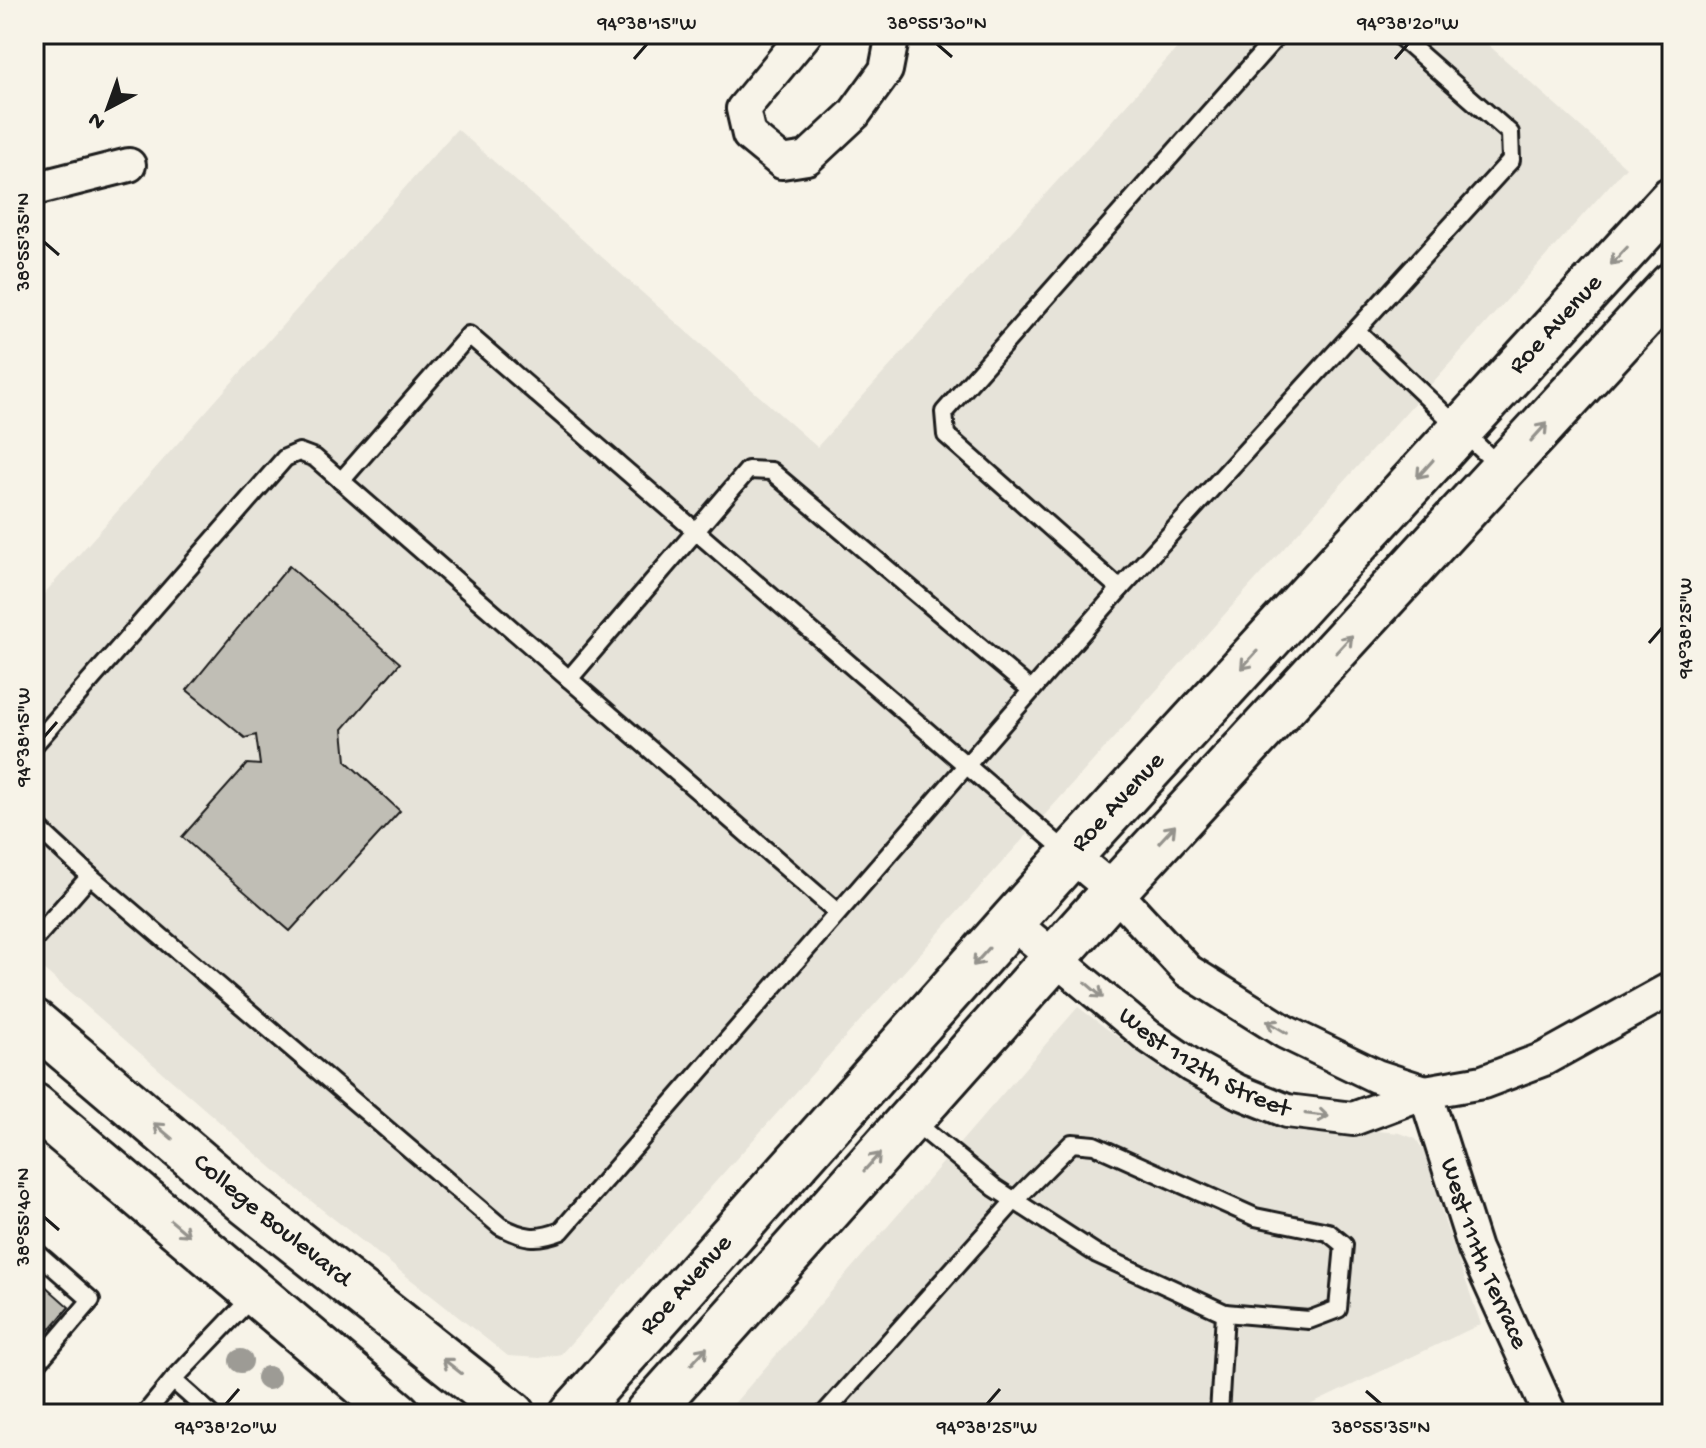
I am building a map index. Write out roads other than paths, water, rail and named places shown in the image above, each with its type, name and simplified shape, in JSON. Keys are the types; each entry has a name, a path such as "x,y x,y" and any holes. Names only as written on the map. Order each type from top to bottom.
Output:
{"main road":[{"name":"Roe Avenue","path":"572,1414 1071,855 1672,199"},
{"path":"647,1414 1114,891 1504,471 1672,285"},
{"name":"College Boulevard","path":"34,1022 248,1204 513,1414"},
{"path":"34,1106 398,1414"}],"street":[{"path":"805,34 743,109 749,135 782,162 807,158 854,114 886,70 893,34"},
{"path":"34,189 129,165"},
{"name":"West 112th Street","path":"1071,855 1114,891 1188,971 1285,1032 1376,1076 1425,1092"},
{"name":"West 112th Street","path":"1012,922 1148,1036 1192,1066 1237,1091 1287,1111 1353,1119 1425,1092 1483,1082 1544,1059 1672,988"},
{"name":"West 111th Terrace","path":"1425,1092 1475,1249 1550,1414"}],"lane":[{"path":"1120,589 946,435 944,412 1279,34"},
{"path":"34,824 90,876 500,1226 524,1238 543,1238 561,1231 1120,589 1511,160 1510,133 1397,34"},
{"path":"1356,330 1504,471"},
{"path":"341,481 469,335 1071,855"},
{"path":"34,745 285,458 299,452 315,458 837,912"},
{"path":"569,679 748,470 771,471 1031,690"},
{"path":"34,940 90,876"},
{"path":"824,1414 1015,1200 1072,1143 1094,1145 1255,1217 1328,1232 1344,1245 1338,1309 1309,1320 1225,1313 1097,1254 1015,1200 910,1119"},
{"path":"34,1250 91,1300 34,1367"},
{"path":"145,1414 256,1292"},
{"path":"1219,1414 1225,1313"},
{"path":"173,1380 211,1414"}]}
